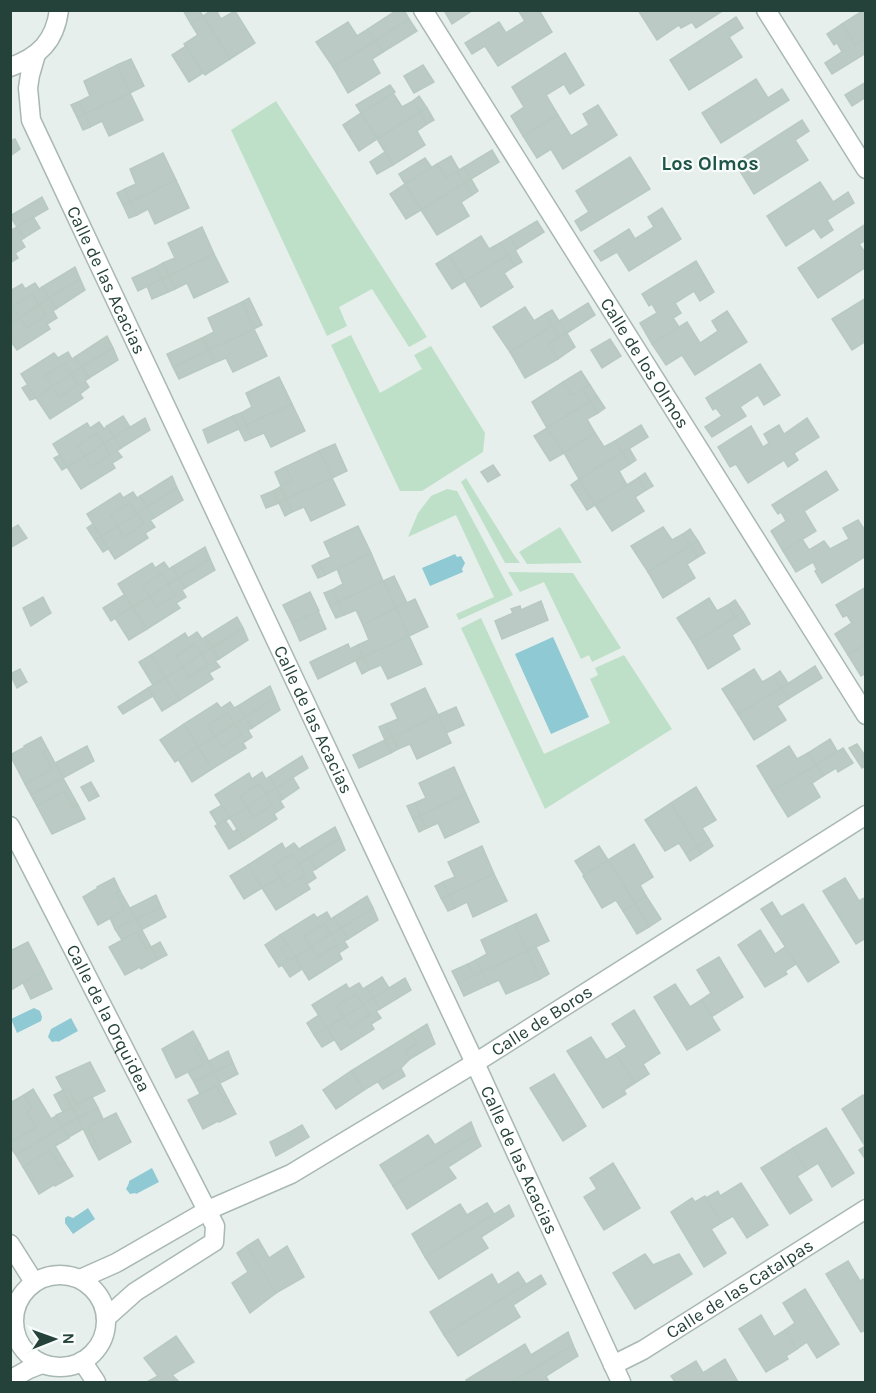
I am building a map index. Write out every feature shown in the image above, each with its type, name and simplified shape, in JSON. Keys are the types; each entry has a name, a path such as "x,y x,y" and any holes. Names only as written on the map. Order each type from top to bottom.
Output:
{"street":[{"name":"Calle de los Olmos","path":"423,10 866,716"},
{"path":"766,10 866,169"},
{"path":"10,67 24,62 46,45 63,15"},
{"name":"Calle de las Acacias","path":"36,54 28,88 31,120 475,1064 621,1383"},
{"name":"Calle de Boros","path":"80,1279 116,1263 208,1210 291,1174 475,1064 866,814"},
{"name":"Calle de la Orquidea","path":"10,826 215,1226 214,1242 135,1292 106,1318"},
{"name":"Calle de las Catalpas","path":"613,1365 643,1350 866,1209"},
{"path":"10,1244 34,1282"},
{"path":"64,1274 80,1279 93,1288 102,1302 106,1318 104,1335 96,1350 72,1366 42,1364 31,1357 16,1336 12,1317 16,1305 23,1292 34,1282 49,1275 64,1274"},
{"path":"82,1361 96,1383"},
{"path":"10,1380 42,1364"}],"green space":[{"path":"276,101 427,337 409,347 372,289 339,307 347,326 327,336 231,130"},
{"path":"351,335 380,393 422,369 414,355 431,346 485,433 483,452 422,491 400,491 331,345"},
{"path":"466,478 520,563 505,563 461,482"},
{"path":"447,489 457,491 513,595 459,620 456,614 494,597 456,515 408,537 418,513 431,496"},
{"path":"560,527 582,563 527,564 519,552"},
{"path":"508,572 573,573 621,648 592,662 589,655 581,659 544,582 520,592"},
{"path":"481,618 544,754 610,723 590,679 598,675 595,668 624,655 672,729 545,809 461,628"}],"water":[{"path":"455,554 457,557 461,556 465,563 463,572 430,586 422,568"},
{"path":"553,637 589,717 551,734 515,654"},
{"path":"34,1008 40,1011 41,1021 17,1033 11,1019"},
{"path":"71,1018 78,1031 58,1042 52,1042 48,1037 51,1029"},
{"path":"152,1168 159,1182 136,1194 130,1194 126,1189 129,1181"},
{"path":"88,1208 95,1219 73,1234 65,1223 65,1218 68,1216 73,1218"}],"building":[{"path":"183,10 199,10 203,16 191,24"},
{"path":"216,10 221,19 235,11 255,43 230,59 203,16"},
{"path":"397,10 404,10 409,19 375,41 368,29"},
{"path":"473,10 452,24 445,12"},
{"path":"518,10 539,10 552,32 498,66 485,46 472,54 465,43 499,22 506,33 525,21"},
{"path":"638,10 724,10 696,28 692,22 681,28 679,25 657,40"},
{"path":"866,10 866,39 855,45 842,24"},
{"path":"203,16 230,59 205,75 184,44 198,35 191,24"},
{"path":"736,17 743,28 729,37 742,57 689,90 670,60"},
{"path":"409,19 417,31 383,52 375,41"},
{"path":"348,22 357,36 368,29 375,41 333,67 316,42"},
{"path":"842,24 855,45 866,39 866,53 832,74 825,63 842,52 837,43 834,45 827,34"},
{"path":"375,41 383,52 372,59 380,73 348,93 333,67"},
{"path":"186,46 203,73 189,82 172,55"},
{"path":"565,53 584,85 570,94 564,84 546,95 558,115 523,136 511,116 524,107 512,87"},
{"path":"131,59 144,86 130,93 117,65"},
{"path":"117,65 130,93 85,114 78,102 90,96 84,81"},
{"path":"423,65 434,82 414,93 404,76"},
{"path":"756,79 768,98 782,89 789,100 721,143 702,113"},
{"path":"866,82 866,97 852,106 845,95"},
{"path":"390,85 395,92 361,113 356,105"},
{"path":"130,93 143,120 109,136 102,121 90,127 85,114"},
{"path":"393,93 402,107 413,101 420,112 377,139 361,113"},
{"path":"419,96 427,108 420,112 413,101"},
{"path":"78,102 85,114 77,117 71,105"},
{"path":"598,105 617,135 563,169 551,149 537,158 523,136 558,115 571,136 589,125 583,114"},
{"path":"427,108 434,120 427,124 420,112"},
{"path":"420,112 427,124 417,131 425,145 393,165 377,139"},
{"path":"361,113 377,139 359,151 343,125"},
{"path":"85,114 90,127 83,130 77,117"},
{"path":"802,120 809,131 795,140 808,160 754,194 735,163"},
{"path":"15,139 20,149 10,156 10,141"},
{"path":"492,150 499,162 471,179 464,167"},
{"path":"385,152 393,165 377,174 370,162"},
{"path":"163,153 176,180 130,202 125,189 136,184 130,169"},
{"path":"451,156 459,170 446,178 437,164"},
{"path":"630,157 650,189 581,231 575,221 589,212 576,191"},
{"path":"425,158 432,168 405,184 399,174"},
{"path":"437,164 446,178 457,171 464,183 421,210 405,184"},
{"path":"464,167 471,179 464,183 457,171"},
{"path":"471,179 478,191 472,195 464,183"},
{"path":"176,180 189,208 155,224 148,209 137,215 130,202"},
{"path":"820,182 833,202 848,192 854,203 827,220 833,230 821,238 814,228 786,246 767,216"},
{"path":"464,183 472,195 461,202 469,216 437,235 421,210"},
{"path":"405,184 421,210 406,219 390,194"},
{"path":"125,189 130,202 123,205 117,193"},
{"path":"42,197 48,209 17,227 10,216"},
{"path":"130,202 137,215 129,218 123,205"},
{"path":"662,208 681,239 629,271 617,252 601,261 594,251 629,229 635,239 654,227 648,217"},
{"path":"33,217 40,228 24,238 17,227"},
{"path":"537,221 544,232 517,249 510,237"},
{"path":"866,224 866,240 859,244 866,254 866,267 818,298 798,268"},
{"path":"17,227 24,238 21,240 25,247 15,253 18,258 10,263 10,246 13,245 10,240 10,231"},
{"path":"202,227 214,254 169,276 163,263 175,258 168,243"},
{"path":"481,236 489,249 500,243 508,255 465,281 449,256"},
{"path":"510,237 517,249 508,255 500,243"},
{"path":"515,250 522,262 515,266 508,255"},
{"path":"214,254 228,282 194,298 187,283 175,289 169,276"},
{"path":"508,255 515,266 504,273 513,287 481,307 465,281"},
{"path":"449,256 465,281 452,289 436,264"},
{"path":"696,261 714,292 700,301 694,291 675,303 681,313 673,318 679,327 652,344 640,323 657,313 652,304 649,306 642,294"},
{"path":"163,263 169,276 162,279 156,267"},
{"path":"75,267 80,279 49,298 42,287"},
{"path":"156,267 162,279 138,291 132,278"},
{"path":"169,276 175,289 168,292 162,279"},
{"path":"80,279 85,290 56,309 49,298"},
{"path":"162,279 168,292 152,299 147,286"},
{"path":"35,283 39,289 42,287 49,298 39,305 32,294 13,306 20,317 10,323 10,291 22,284 25,289"},
{"path":"32,294 39,305 20,317 13,306"},
{"path":"49,298 56,309 53,311 57,318 47,324 50,329 17,350 10,340 10,323 20,317 26,328 46,315 39,305"},
{"path":"249,298 262,325 254,329 242,302"},
{"path":"866,298 866,341 852,350 832,319"},
{"path":"242,302 254,329 209,350 202,338 214,332 208,318"},
{"path":"588,303 595,315 567,333 559,321"},
{"path":"39,305 46,315 26,328 20,317"},
{"path":"525,307 534,321 545,314 552,326 510,352 493,327"},
{"path":"552,310 559,321 552,326 545,314"},
{"path":"727,311 747,342 695,375 682,355 666,365 652,344 687,322 700,343 718,331 712,321"},
{"path":"559,321 567,333 559,337 552,326"},
{"path":"552,326 559,337 548,344 558,359 525,378 510,352"},
{"path":"254,329 267,356 233,372 226,358 214,363 209,350"},
{"path":"567,333 575,347 558,359 548,344"},
{"path":"107,336 113,348 82,367 75,357"},
{"path":"202,338 209,350 173,367 167,354"},
{"path":"610,339 621,356 602,368 591,350"},
{"path":"113,348 118,360 89,378 82,367"},
{"path":"209,350 214,363 179,379 173,367"},
{"path":"68,352 72,359 75,357 82,367 71,374 65,363 45,376 52,387 36,398 21,374 54,353 58,358"},
{"path":"65,363 71,374 52,387 45,376"},
{"path":"760,364 780,395 764,405 758,395 740,407 746,416 712,437 705,427 722,416 716,408 713,410 706,398"},
{"path":"82,367 89,378 85,381 89,387 80,394 83,398 50,419 36,398 52,387 59,397 78,385 71,374"},
{"path":"581,371 590,385 572,396 563,382"},
{"path":"71,374 78,385 59,397 52,387"},
{"path":"279,377 292,404 246,425 241,413 252,407 246,393"},
{"path":"563,382 572,396 583,389 590,401 547,428 532,402"},
{"path":"27,385 36,398 30,400 22,388"},
{"path":"590,385 597,396 590,401 583,389"},
{"path":"597,396 605,408 598,413 590,401"},
{"path":"590,401 598,413 587,419 595,433 564,453 547,428"},
{"path":"292,404 305,431 271,447 264,433 252,438 246,425"},
{"path":"241,413 246,425 239,429 233,416"},
{"path":"123,416 130,427 114,437 107,426"},
{"path":"233,416 239,429 208,443 203,430"},
{"path":"145,418 150,430 121,448 114,437"},
{"path":"807,418 819,437 794,453 798,460 788,467 784,460 748,483 736,464 730,467 718,447 751,426 763,447 769,443 764,434 779,425 784,434"},
{"path":"99,422 104,429 107,426 114,437 104,444 97,433 78,446 85,456 67,467 53,444 87,423 90,428"},
{"path":"246,425 252,438 245,441 239,429"},
{"path":"641,425 648,437 622,453 615,441"},
{"path":"547,428 564,453 550,461 534,436"},
{"path":"97,433 104,444 85,456 78,446"},
{"path":"595,433 604,447 615,441 622,453 579,479 564,453"},
{"path":"114,437 121,448 117,451 122,457 112,463 115,468 81,489 67,467 85,456 91,467 110,455 104,444"},
{"path":"104,444 110,455 91,467 85,456"},
{"path":"335,444 347,471 332,478 319,451"},
{"path":"629,448 636,460 630,464 622,453"},
{"path":"319,451 332,478 286,499 280,487 292,481 285,467"},
{"path":"622,453 630,464 619,471 627,485 595,505 579,479"},
{"path":"60,455 67,467 62,470 54,458"},
{"path":"493,465 500,475 488,482 481,472"},
{"path":"285,467 292,481 281,486 275,472"},
{"path":"826,471 838,490 804,511 816,531 783,551 771,531 786,521 781,512 778,514 772,505"},
{"path":"645,473 653,486 646,490 638,478"},
{"path":"172,476 177,488 147,507 140,496"},
{"path":"332,478 345,505 311,521 304,507 292,512 286,499"},
{"path":"638,478 646,490 635,497 644,511 612,531 595,505"},
{"path":"579,479 595,505 587,510 571,485"},
{"path":"280,487 286,499 279,503 273,491"},
{"path":"177,488 183,500 154,518 147,507"},
{"path":"273,491 279,503 266,508 261,496"},
{"path":"133,492 137,498 140,496 147,507 137,514 130,503 111,515 118,526 101,537 87,514 120,493 123,498"},
{"path":"286,499 292,512 285,516 279,503"},
{"path":"130,503 137,514 118,526 111,515"},
{"path":"147,507 154,518 150,520 155,527 145,533 148,538 115,559 101,537 118,526 124,537 144,524 137,514"},
{"path":"137,514 144,524 124,537 118,526"},
{"path":"858,520 866,532 866,556 822,583 813,562 796,572 783,551 802,539 809,550 824,541 830,549 849,539 843,528"},
{"path":"93,524 101,537 95,540 87,528"},
{"path":"18,525 27,538 10,548 10,530"},
{"path":"358,526 371,553 325,575 319,562 331,557 324,542"},
{"path":"663,527 672,540 683,534 690,546 648,572 631,546"},
{"path":"690,529 698,541 690,546 683,534"},
{"path":"101,537 108,549 103,552 95,540"},
{"path":"698,541 705,553 698,557 690,546"},
{"path":"690,546 698,557 687,564 695,578 663,598 648,572"},
{"path":"205,547 210,559 179,578 172,567"},
{"path":"371,553 383,581 338,602 332,590 343,584 337,569"},
{"path":"210,559 215,570 185,588 179,578"},
{"path":"164,562 169,569 172,567 179,578 168,584 162,573 143,586 150,597 132,607 118,584 152,563 155,568"},
{"path":"319,562 325,575 318,578 312,566"},
{"path":"162,573 168,584 150,597 143,586"},
{"path":"394,576 407,603 396,608 383,581"},
{"path":"179,578 185,588 182,590 186,597 176,603 180,608 147,629 132,607 150,597 156,607 175,595 168,584"},
{"path":"383,581 396,608 363,625 356,610 344,615 338,602"},
{"path":"168,584 175,595 156,607 150,597"},
{"path":"866,587 866,644 848,655 835,634 852,623 847,615 843,617 836,605"},
{"path":"332,590 338,602 330,606 324,593"},
{"path":"310,592 319,611 292,623 283,605"},
{"path":"124,595 132,607 111,621 103,608"},
{"path":"43,597 51,613 31,626 23,608"},
{"path":"709,598 717,611 728,605 735,617 693,643 677,618"},
{"path":"415,599 428,627 409,636 396,608"},
{"path":"735,600 743,612 735,617 728,605"},
{"path":"541,601 548,620 502,639 495,621 513,613 511,609 520,606 521,610"},
{"path":"338,602 344,615 336,618 330,606"},
{"path":"132,607 147,629 129,640 115,618"},
{"path":"396,608 409,636 363,657 358,645 369,640 363,625"},
{"path":"318,611 326,629 300,641 292,623"},
{"path":"743,612 750,624 743,628 735,617"},
{"path":"237,617 243,628 212,648 205,637"},
{"path":"735,617 743,628 732,635 740,649 708,669 693,643"},
{"path":"243,628 248,640 219,659 212,648"},
{"path":"197,632 202,639 205,637 212,648 201,654 195,644 176,656 183,667 165,678 151,655 185,633 188,638"},
{"path":"409,636 422,664 388,679 381,665 369,670 363,657"},
{"path":"195,644 201,654 183,667 176,656"},
{"path":"348,644 350,649 358,645 363,657 318,679 310,662"},
{"path":"866,644 866,673 861,676 848,655"},
{"path":"212,648 219,659 215,661 220,667 209,673 213,679 180,700 165,678 183,667 189,677 208,665 201,654"},
{"path":"201,654 208,665 189,677 183,667"},
{"path":"151,655 165,678 153,685 139,662"},
{"path":"363,657 369,670 362,674 356,661"},
{"path":"815,666 822,678 788,699 781,688"},
{"path":"20,669 27,682 17,688 10,674"},
{"path":"754,669 762,682 773,676 781,688 738,714 722,689"},
{"path":"780,671 788,683 781,688 773,676"},
{"path":"165,678 180,700 162,711 148,688"},
{"path":"270,686 275,698 245,717 238,706"},
{"path":"148,688 153,696 123,714 118,707"},
{"path":"425,688 438,715 392,737 386,724 398,719 391,704"},
{"path":"781,688 788,699 777,706 786,720 754,740 738,714"},
{"path":"275,698 280,710 252,728 245,717"},
{"path":"230,702 234,708 238,706 245,717 235,724 228,713 208,725 215,736 198,747 184,724 217,703 221,708"},
{"path":"456,707 464,725 446,733 438,715"},
{"path":"228,713 235,724 215,736 208,725"},
{"path":"438,715 451,743 417,759 410,744 398,749 392,737"},
{"path":"245,717 252,728 248,730 252,737 243,743 246,748 212,769 198,747 215,736 222,747 241,734 235,724"},
{"path":"184,724 198,747 175,762 160,740"},
{"path":"235,724 241,734 222,747 215,736"},
{"path":"386,724 392,737 385,740 379,727"},
{"path":"41,737 48,750 43,752 52,769 25,784 10,755"},
{"path":"392,737 398,749 391,753 385,740"},
{"path":"830,739 837,751 816,765 808,753"},
{"path":"385,740 391,753 359,768 353,755"},
{"path":"857,744 866,757 866,765 862,768 849,748"},
{"path":"87,746 94,761 63,778 55,763"},
{"path":"789,746 797,759 808,753 816,765 772,791 757,766"},
{"path":"198,747 212,769 192,782 178,759"},
{"path":"843,748 853,763 838,772 836,768 823,776 816,765"},
{"path":"48,750 63,778 31,795 25,784 52,769 43,752"},
{"path":"302,756 308,768 276,788 269,777"},
{"path":"816,765 823,776 812,783 820,797 788,817 772,791"},
{"path":"454,767 466,794 420,816 415,803 426,798 419,783"},
{"path":"262,772 266,779 269,777 276,788 266,794 259,784 240,796 247,807 230,818 215,795 249,773 252,779"},
{"path":"63,778 78,805 73,808 64,791 37,806 31,795"},
{"path":"293,778 299,788 283,799 276,788"},
{"path":"91,782 99,796 89,801 81,787"},
{"path":"259,784 266,794 247,807 240,796"},
{"path":"696,787 716,820 702,828 709,839 697,847 671,803"},
{"path":"276,788 283,799 280,801 284,807 274,814 277,819 244,840 230,818 247,807 253,817 272,805 266,794"},
{"path":"64,791 73,808 78,805 85,819 52,834 37,806"},
{"path":"266,794 272,805 253,817 247,807"},
{"path":"466,794 479,822 445,838 438,823 427,828 420,816"},
{"path":"415,803 420,816 413,819 407,806"},
{"path":"671,803 697,847 686,854 679,843 665,851 645,820"},
{"path":"222,805 230,818 218,825 210,812"},
{"path":"420,816 427,828 419,832 413,819"},
{"path":"225,820 233,832 237,829 244,840 229,849 215,826"},
{"path":"335,827 340,838 309,858 302,847"},
{"path":"340,838 345,850 316,869 309,858"},
{"path":"709,839 713,846 701,854 697,847"},
{"path":"282,843 285,849 294,843 299,849 302,847 309,858 299,864 292,854 273,866 280,877 262,888 248,865"},
{"path":"634,844 653,877 640,885 646,896 635,903 608,860"},
{"path":"482,846 494,874 449,895 443,882 455,877 448,862"},
{"path":"599,846 608,860 584,875 575,861"},
{"path":"697,847 701,854 690,861 686,854"},
{"path":"292,854 299,864 280,877 273,866"},
{"path":"309,858 316,869 312,871 316,878 307,884 310,889 276,910 262,888 280,877 286,887 305,875 299,864"},
{"path":"608,860 635,903 623,911 616,900 602,908 583,876"},
{"path":"299,864 305,875 286,887 280,877"},
{"path":"248,865 262,888 244,899 230,876"},
{"path":"494,874 507,901 473,917 467,902 455,908 449,895"},
{"path":"114,878 120,891 116,893 125,910 98,925 83,897"},
{"path":"845,878 859,901 866,897 866,938 856,944 823,891"},
{"path":"443,882 449,895 441,898 435,886"},
{"path":"120,891 136,919 115,929 110,918 125,910 116,893"},
{"path":"156,895 161,907 136,919 130,908"},
{"path":"449,895 455,908 448,911 441,898"},
{"path":"367,896 373,908 341,928 334,917"},
{"path":"646,896 661,919 649,927 635,903"},
{"path":"772,902 781,917 803,904 839,962 808,982 761,909"},
{"path":"635,903 649,927 637,934 623,911"},
{"path":"161,907 166,917 141,930 136,919"},
{"path":"373,908 378,920 348,939 341,928"},
{"path":"327,912 331,919 334,917 341,928 331,934 324,924 304,936 311,947 295,957 280,935 314,914 317,918"},
{"path":"536,914 549,941 527,951 515,924"},
{"path":"136,919 151,947 146,949 137,932 122,940 115,929"},
{"path":"324,924 331,934 311,947 304,936"},
{"path":"515,924 527,951 482,972 476,960 487,954 481,940"},
{"path":"341,928 348,939 344,941 348,947 339,953 342,959 309,980 295,957 311,947 318,957 337,945 331,934"},
{"path":"760,930 775,954 785,947 796,964 785,971 787,974 765,987 738,945"},
{"path":"137,932 146,949 151,947 157,960 125,975 109,947"},
{"path":"331,934 337,945 318,957 311,947"},
{"path":"280,935 287,945 281,949 289,961 279,967 265,945"},
{"path":"28,942 43,971 11,990 10,951"},
{"path":"160,942 167,955 157,960 151,947"},
{"path":"287,945 295,957 289,961 281,949"},
{"path":"536,947 549,974 540,979 527,951"},
{"path":"527,951 540,979 506,994 499,980 488,985 482,972"},
{"path":"295,957 302,969 290,977 282,965"},
{"path":"719,957 743,997 711,1017 701,1000 711,993 697,970"},
{"path":"476,960 482,972 474,976 468,964"},
{"path":"468,964 474,976 458,983 452,971"},
{"path":"43,971 52,989 31,999 23,983"},
{"path":"482,972 488,985 464,996 458,983"},
{"path":"382,977 389,988 373,998 366,987"},
{"path":"405,978 411,990 380,1009 373,998"},
{"path":"359,983 363,989 366,987 373,998 363,1005 356,994 337,1006 344,1017 327,1028 312,1005 346,984 349,989"},
{"path":"675,984 690,1007 701,1000 720,1030 687,1050 654,997"},
{"path":"356,994 363,1005 344,1017 337,1006"},
{"path":"373,998 380,1009 376,1011 381,1018 371,1024 374,1029 341,1050 327,1028 344,1017 350,1028 370,1015 363,1005"},
{"path":"363,1005 370,1015 350,1028 344,1017"},
{"path":"634,1010 660,1053 643,1064 649,1074 635,1083 616,1054 627,1047 612,1024"},
{"path":"319,1015 327,1028 314,1035 307,1023"},
{"path":"427,1024 435,1044 410,1059 405,1051 417,1043 411,1034"},
{"path":"327,1028 334,1040 322,1047 314,1035"},
{"path":"193,1031 200,1044 195,1047 204,1064 176,1078 162,1049"},
{"path":"411,1034 417,1043 405,1051 410,1059 401,1068 364,1090 351,1071"},
{"path":"591,1037 606,1060 616,1054 635,1083 624,1090 626,1094 603,1108 567,1051"},
{"path":"200,1044 214,1072 194,1082 188,1072 204,1064 195,1047"},
{"path":"228,1051 233,1063 214,1072 209,1061"},
{"path":"90,1062 105,1091 76,1105 68,1088 63,1090 56,1077"},
{"path":"233,1063 238,1074 220,1083 214,1072"},
{"path":"401,1068 405,1076 383,1089 378,1082"},
{"path":"351,1071 364,1090 336,1109 323,1090"},
{"path":"214,1072 229,1101 225,1103 216,1086 200,1094 194,1082"},
{"path":"554,1074 586,1126 563,1141 530,1088"},
{"path":"216,1086 225,1103 229,1101 236,1114 203,1129 188,1100"},
{"path":"68,1088 76,1105 92,1097 98,1108 78,1118 63,1090"},
{"path":"33,1089 51,1119 56,1116 62,1127 16,1155 10,1143 36,1127 26,1112 32,1108 24,1095"},
{"path":"63,1090 72,1108 63,1112 54,1095"},
{"path":"24,1095 32,1108 26,1112 36,1127 10,1143 10,1103"},
{"path":"863,1095 866,1098 866,1160 859,1150 865,1146 842,1109"},
{"path":"72,1108 78,1118 62,1126 56,1115"},
{"path":"98,1108 103,1119 88,1127 97,1145 92,1147 78,1118"},
{"path":"116,1113 131,1142 99,1160 92,1147 97,1145 88,1127"},
{"path":"78,1118 83,1129 69,1137 62,1126"},
{"path":"471,1122 476,1135 393,1186 380,1165 428,1135 435,1145"},
{"path":"302,1125 309,1137 292,1147 287,1139 290,1137 288,1133"},
{"path":"62,1127 69,1138 55,1146 65,1163 60,1166 50,1150 23,1167 16,1155"},
{"path":"826,1128 854,1173 832,1187 818,1163 807,1170 793,1148"},
{"path":"288,1133 290,1137 287,1139 292,1147 276,1156 270,1142"},
{"path":"476,1135 481,1146 448,1167 456,1178 407,1209 393,1186"},
{"path":"793,1148 807,1170 797,1176 812,1200 790,1214 761,1168"},
{"path":"50,1150 60,1166 65,1163 73,1176 39,1194 23,1167"},
{"path":"613,1163 640,1208 604,1230 584,1197 597,1189 590,1178"},
{"path":"741,1183 768,1225 747,1238 733,1216 721,1223 706,1198 718,1191 720,1196"},
{"path":"705,1196 721,1223 711,1229 726,1253 704,1267 671,1212 692,1198 695,1202"},
{"path":"487,1203 494,1214 425,1257 412,1234 460,1204 467,1215"},
{"path":"509,1205 514,1216 481,1237 488,1248 439,1279 425,1257"},
{"path":"258,1239 269,1258 287,1246 304,1277 276,1293 247,1246"},
{"path":"247,1246 276,1293 250,1313 232,1283 248,1272 237,1253"},
{"path":"645,1254 653,1265 679,1254 692,1274 635,1309 613,1273"},
{"path":"848,1261 860,1281 866,1278 866,1330 861,1332 826,1274"},
{"path":"518,1272 526,1284 444,1335 430,1312 492,1274 498,1285"},
{"path":"541,1275 546,1284 513,1305 520,1317 458,1356 444,1335"},
{"path":"805,1289 839,1344 817,1358 807,1342 797,1349 785,1330 795,1323 783,1303"},
{"path":"761,1315 774,1337 785,1330 797,1349 786,1356 788,1359 766,1372 739,1329"},
{"path":"568,1332 573,1345 512,1382 467,1382 466,1380 525,1344 531,1355"},
{"path":"176,1336 194,1362 172,1375 179,1382 147,1382 158,1376 144,1358"},
{"path":"573,1345 578,1356 546,1376 549,1382 512,1382"},
{"path":"725,1359 738,1382 675,1382 671,1376 696,1361 703,1373"}],"district":[{"name":"Los Olmos","path":"710,163"}]}
